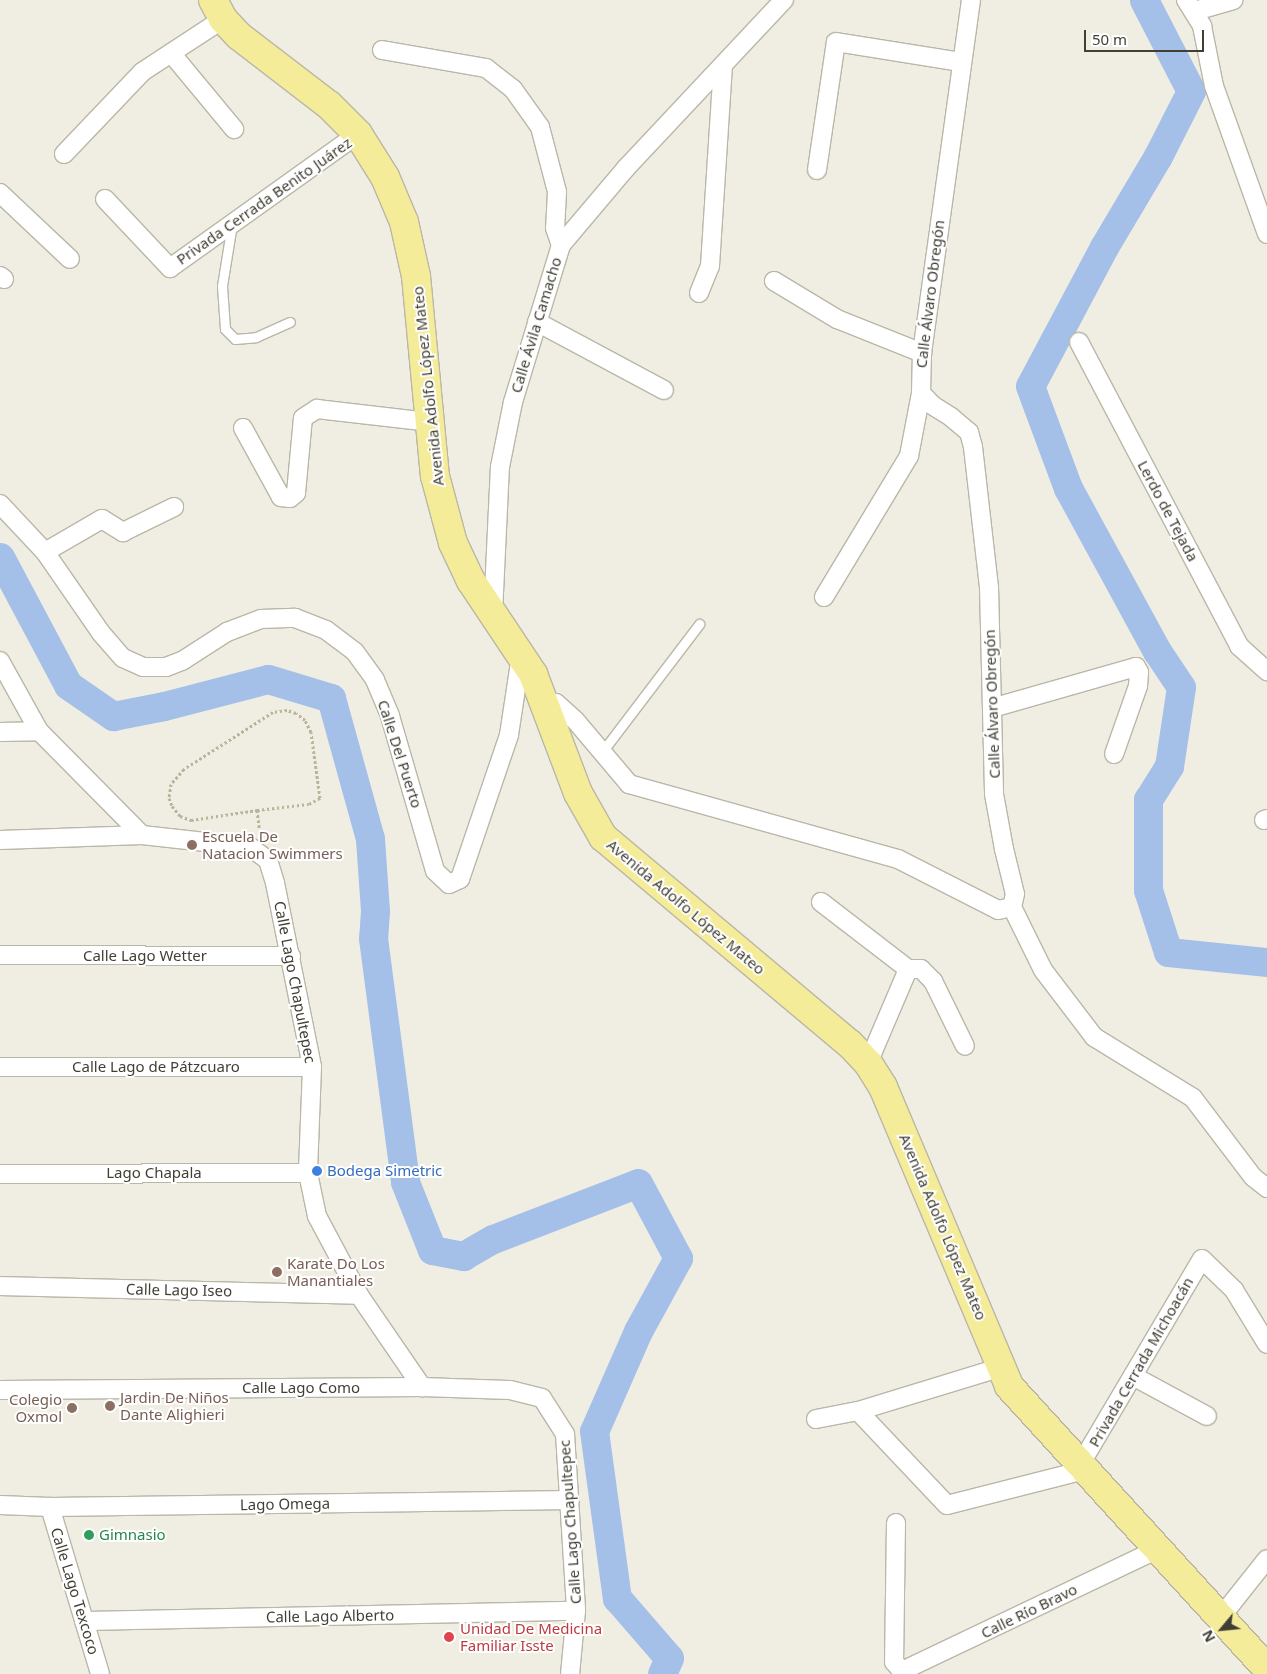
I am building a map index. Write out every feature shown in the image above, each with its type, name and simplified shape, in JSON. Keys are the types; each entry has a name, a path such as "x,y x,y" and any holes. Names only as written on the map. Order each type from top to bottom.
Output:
{"main road":[{"name":"Avenida Adolfo López Mateo","path":"218,9 239,36 329,105 358,134 384,177 404,222 416,276 435,476 453,542 471,580 533,674 578,793 602,837 850,1044 868,1063 883,1087 1009,1386 1156,1550 1220,1618 1262,1656"}],"street":[{"name":"Calle Ávila Camacho","path":"493,615 500,467 513,402 561,245 626,168 784,0"},
{"name":"Calle Álvaro Obregón","path":"971,0 922,353 921,394 932,405 951,417 969,432 973,447 989,587 994,794 1004,850 1015,894 1012,907"},
{"path":"1233,0 1190,5 1202,26 1214,86 1267,234"},
{"path":"64,154 142,72 170,53 218,9"},
{"path":"817,170 836,42 961,62"},
{"path":"382,50 486,68 513,89 540,127 538,146 546,193 547,219 555,228 561,245"},
{"path":"170,53 234,129"},
{"path":"699,293 710,266 723,65"},
{"name":"Privada Cerrada Benito Juárez","path":"105,199 170,268 358,134"},
{"path":"0,193 70,259"},
{"path":"774,281 837,319 922,353"},
{"path":"538,322 664,390"},
{"name":"Lerdo de Tejada","path":"1079,342 1239,646 1267,671"},
{"path":"824,597 909,456 921,394"},
{"path":"243,428 281,497 290,498 296,493 303,418 317,410 430,422"},
{"name":"Calle Del Puerto","path":"0,504 45,552 101,633 123,658 143,667 166,667 182,660 227,632 261,619 295,618 326,630 355,652 375,680 390,716 435,871 449,884 460,879 509,735 521,656"},
{"path":"45,552 102,519 123,532 174,508"},
{"path":"0,660 39,731 142,835"},
{"path":"992,708 1136,667 1139,672 1138,686 1114,754"},
{"path":"545,706 556,703 575,720 629,784 898,859 998,910 1012,907 1043,970 1094,1037 1193,1098 1253,1177 1267,1188"},
{"path":"0,732 39,731"},
{"path":"0,840 142,835 250,847 260,855"},
{"name":"Calle Lago Chapultepec","path":"260,855 268,860 275,883 312,1067 308,1173 317,1216 359,1294 422,1387 510,1390 542,1398 565,1434 576,1611 570,1674"},
{"path":"821,902 908,969 921,969 933,981 965,1046"},
{"name":"Calle Lago Wetter","path":"0,955 291,956"},
{"path":"868,1063 908,969"},
{"name":"Calle Lago de Pátzcuaro","path":"0,1067 312,1067"},
{"name":"Lago Chapala","path":"0,1174 308,1173"},
{"name":"Privada Cerrada Michoacán","path":"1082,1468 1132,1376 1202,1259 1234,1290 1267,1344"},
{"name":"Calle Lago Iseo","path":"0,1286 359,1294"},
{"path":"816,1419 858,1411 1002,1367"},
{"path":"1132,1376 1207,1416"},
{"name":"Calle Lago Como","path":"0,1390 422,1387"},
{"path":"858,1411 946,1505 1082,1468"},
{"name":"Lago Omega","path":"0,1505 50,1507 570,1500"},
{"name":"Calle Lago Texcoco","path":"50,1507 100,1674"},
{"name":"Calle Río Bravo","path":"896,1523 894,1662 902,1673 1156,1550"},
{"path":"1220,1618 1267,1559"},
{"name":"Calle Lago Alberto","path":"84,1621 576,1611"}],"lane":[{"path":"232,224 222,286 225,329 235,339 256,337 290,322"},
{"path":"602,752 699,624"}],"path":[{"path":"287,710 296,713 305,720 311,732 320,798 309,804 257,810 191,820 180,816 172,806 169,798 171,784 184,768 273,712 287,710"},
{"path":"257,810 260,855"}],"waterway":[{"path":"1144,0 1191,91 1158,156 1104,247 1030,386 1068,488 1157,651 1181,687 1169,766 1148,799 1148,890 1168,952 1267,962"},
{"path":"0,557 68,685 113,716 164,706 268,679 331,698 370,839 375,911 373,938 405,1182 432,1250 463,1256 493,1239 638,1183 678,1258 638,1331 594,1431 617,1598 669,1658 662,1674"}],"place":[{"name":"Escuela De Natacion Swimmers","path":"192,845"},
{"name":"Bodega Simetric","path":"317,1171"},
{"name":"Karate Do Los Manantiales","path":"277,1272"},
{"name":"Jardin De Niños Dante Alighieri","path":"110,1406"},
{"name":"Colegio Oxmol","path":"72,1408"},
{"name":"Gimnasio","path":"89,1535"},
{"name":"Unidad De Medicina Familiar Isste","path":"449,1637"}]}
